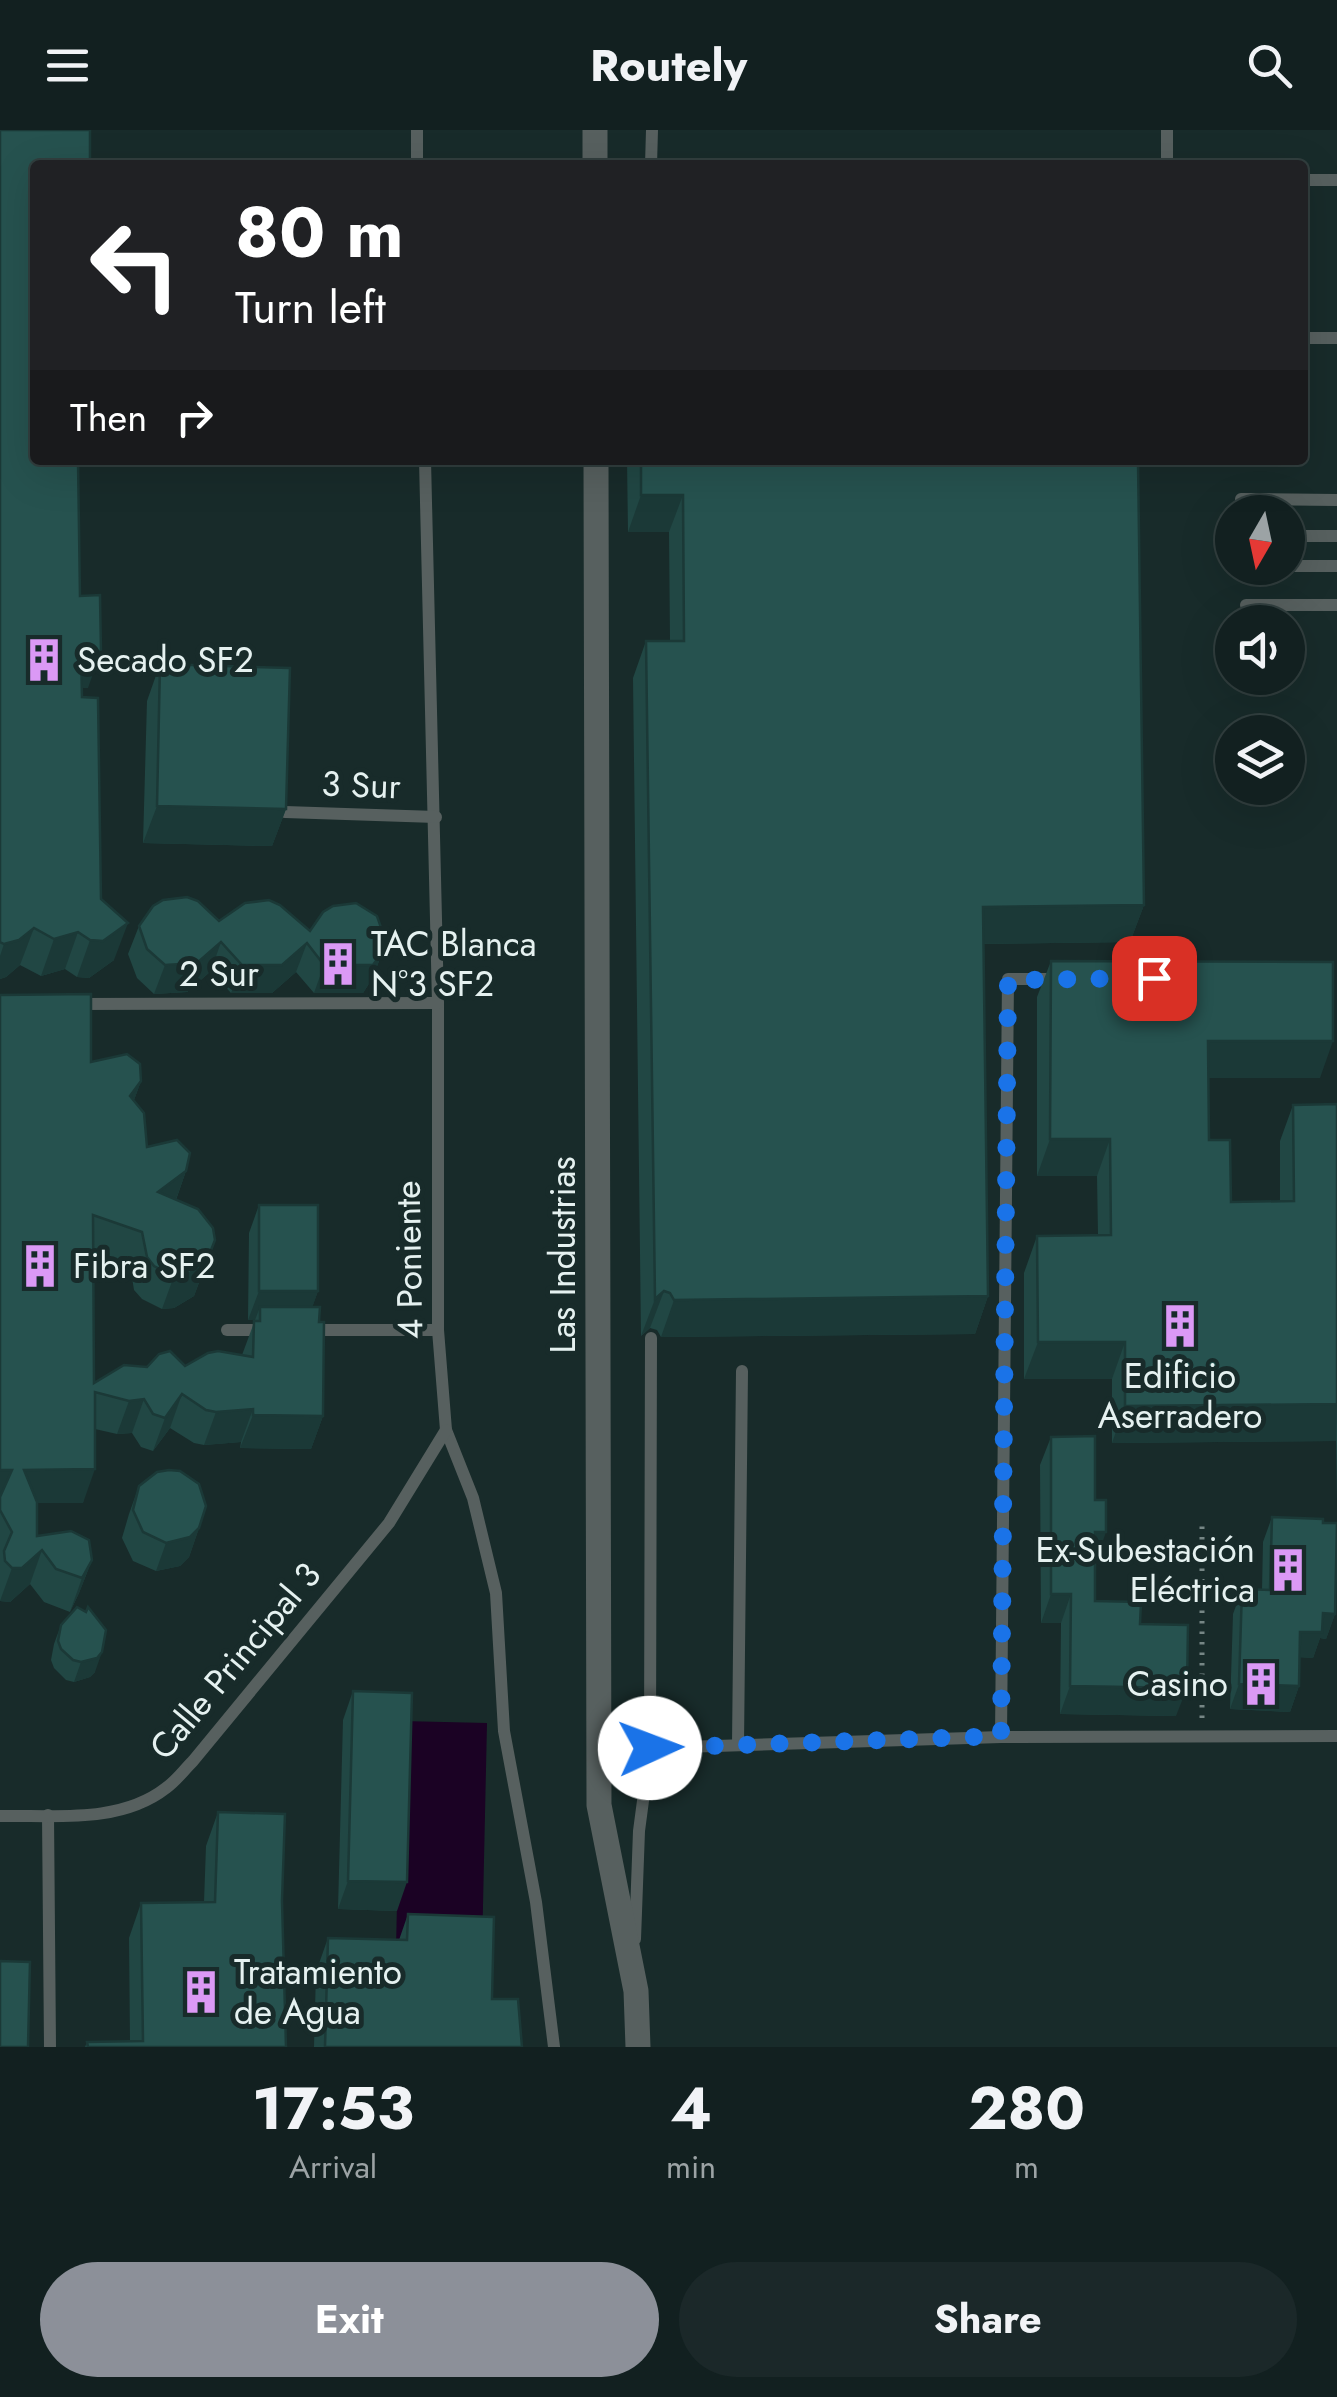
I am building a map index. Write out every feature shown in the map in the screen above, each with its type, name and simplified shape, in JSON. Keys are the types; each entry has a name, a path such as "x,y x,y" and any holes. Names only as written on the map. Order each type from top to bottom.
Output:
{"street":[{"path":"595,130 596,160"},
{"name":"Las Industrias","path":"596,465 599,1806 636,1991 638,2047"}],"lane":[{"path":"417,130 418,160"},
{"path":"651,160 652,130"},
{"path":"1166,160 1167,130"},
{"path":"1308,180 1337,180"},
{"path":"1308,338 1337,338"},
{"name":"4 Poniente","path":"424,465 436,816 438,1330 446,1430 474,1498 496,1593 504,1732 541,1930 554,2047"},
{"path":"1305,500 1337,500"},
{"path":"1305,536 1337,536"},
{"path":"1305,566 1337,566"},
{"path":"1305,605 1337,605"},
{"name":"3 Sur","path":"285,812 436,816"},
{"path":"1001,1736 1008,980 1066,979"},
{"name":"2 Sur","path":"60,1004 438,1003"},
{"path":"227,1330 285,1330"},
{"path":"304,1330 438,1330"},
{"path":"636,1991 636,1884 650,1748 651,1338"},
{"path":"738,1745 742,1371"},
{"name":"Calle Principal 3","path":"0,1816 102,1814 132,1807 166,1789 390,1523 446,1430"},
{"path":"650,1748 1001,1736 1337,1736"},
{"path":"48,1815 50,2047"}],"path":[{"path":"1202,1521 1202,1736"}],"shaded area":[{"path":"401,1721 487,1723 482,1951 396,1949"}],"building":[{"name":"Secado SF2","path":"0,130 90,130 90,160 30,160 30,465 78,465 80,596 100,595 101,651 81,651 82,697 98,698 101,899 128,923 103,941 90,940 78,932 54,939 34,928 19,940 0,942"},
{"path":"641,465 1138,465 1144,905 983,907 988,1296 674,1300 664,1291 655,1299 646,641 684,641 683,495 641,495"},
{"path":"160,664 290,668 286,809 157,806"},
{"path":"187,897 198,901 219,921 245,903 269,900 310,931 323,912 333,906 356,903 377,916 385,939 383,951 373,965 324,965 307,943 282,965 242,965 221,942 197,963 165,965 147,949 139,926 153,906 163,900"},
{"path":"1051,961 1333,962 1333,1041 1208,1041 1209,1140 1230,1140 1231,1202 1294,1201 1293,1105 1337,1104 1337,1404 1125,1406 1125,1342 1038,1342 1037,1236 1111,1235 1110,1139 1050,1139"},
{"path":"91,994 91,1062 127,1054 140,1064 141,1081 130,1096 144,1113 147,1147 177,1140 190,1153 186,1171 158,1192 198,1209 213,1228 215,1240 206,1263 186,1275 174,1276 154,1266 147,1257 142,1232 93,1215 94,1383 124,1365 147,1367 159,1354 170,1351 185,1366 218,1351 253,1357 254,1321 260,1321 260,1307 320,1307 319,1322 324,1322 323,1416 253,1415 253,1409 216,1412 182,1394 165,1418 153,1414 144,1399 129,1401 95,1392 95,1469 24,1470 37,1502 37,1536 71,1531 89,1540 92,1560 82,1578 56,1569 42,1550 22,1568 12,1568 5,1561 4,1551 12,1532 0,1510 0,1497 12,1470 0,1470 0,995"},
{"path":"259,1205 318,1205 318,1291 259,1291"},
{"path":"1095,1436 1095,1500 1106,1500 1106,1532 1095,1532 1095,1601 1141,1602 1140,1624 1188,1625 1187,1688 1070,1686 1071,1594 1051,1594 1051,1437"},
{"path":"180,1471 199,1484 206,1506 199,1528 190,1537 166,1543 143,1532 133,1510 139,1486 157,1472"},
{"path":"1272,1517 1337,1523 1335,1614 1323,1613 1322,1632 1300,1632 1299,1686 1239,1684 1242,1589 1270,1590"},
{"path":"77,1607 86,1612 88,1607 106,1630 102,1652 97,1658 81,1662 73,1660 58,1641 61,1625"},
{"path":"353,1691 412,1693 407,1882 348,1881"},
{"path":"218,1812 285,1814 282,1901 286,2047 88,2047 87,2042 143,2041 141,1903 215,1902"},
{"path":"408,1914 494,1917 492,1999 518,1999 522,2047 325,2047 328,1938 407,1940"},
{"path":"0,1961 30,1962 28,2047 0,2047"}],"place":[{"name":"Secado SF2","path":"44,660"},
{"name":"TAC Blanca N°3 SF2","path":"338,964"},
{"name":"Fibra SF2","path":"40,1266"},
{"name":"Edificio Aserradero","path":"1180,1326"},
{"name":"Ex-Subestación Eléctrica","path":"1288,1570"},
{"name":"Casino","path":"1261,1684"},
{"name":"Tratamiento de Agua","path":"201,1992"}],"route":[{"path":"650,1748 1001,1736 1008,980 1154,978"}]}
